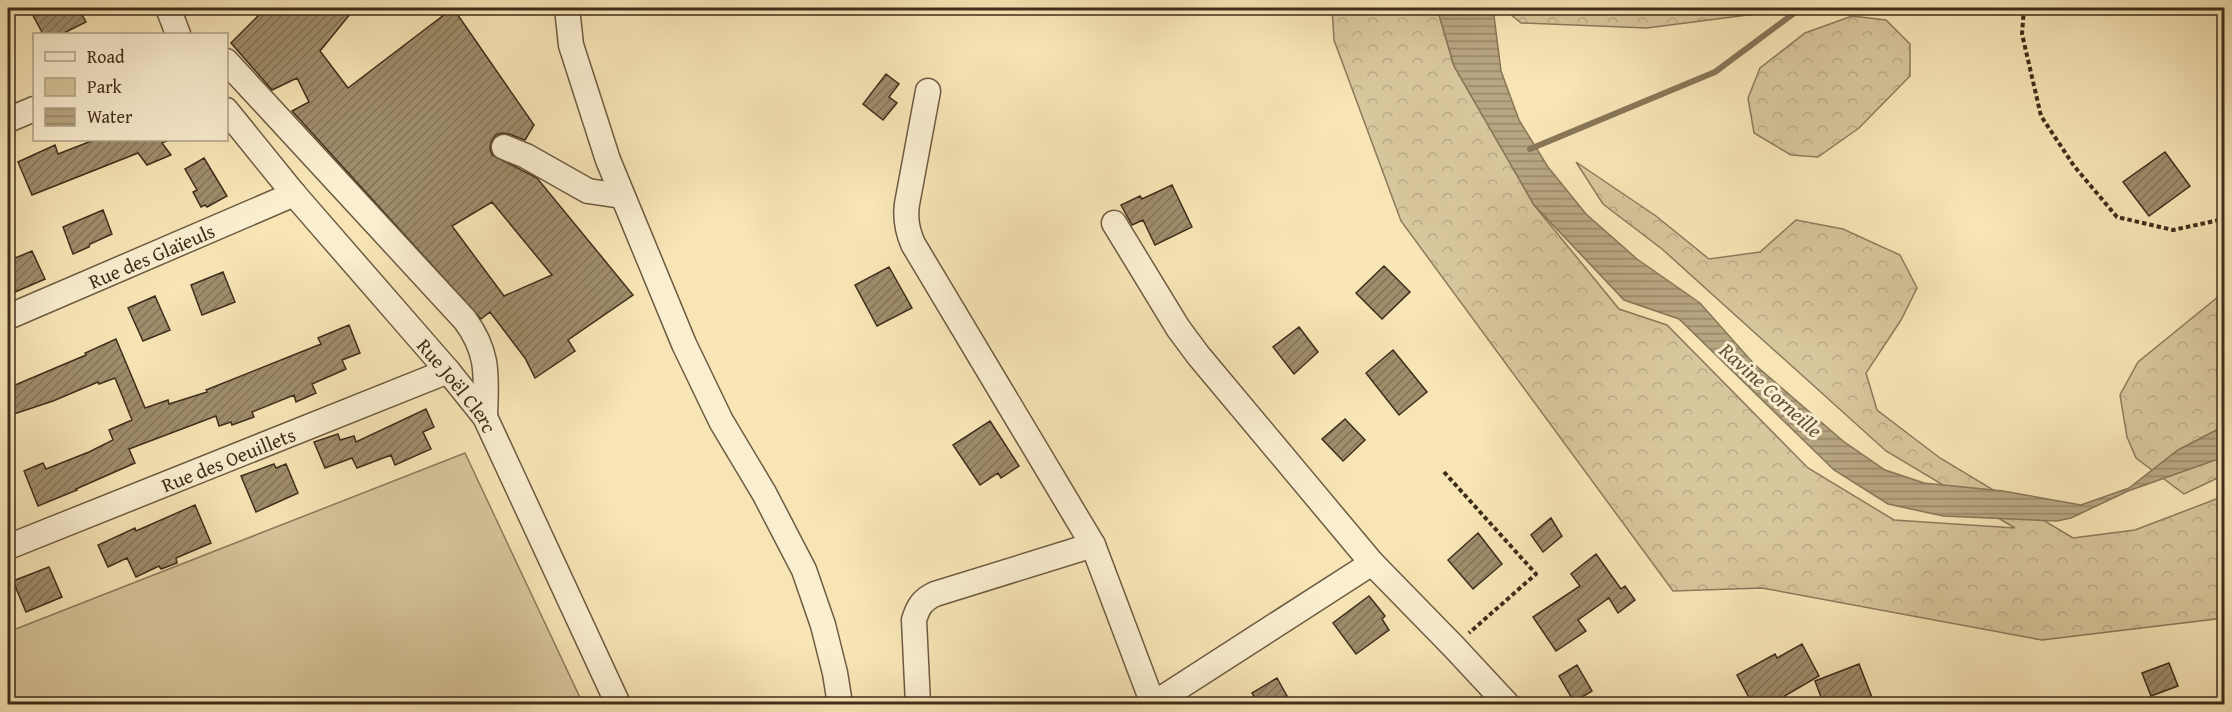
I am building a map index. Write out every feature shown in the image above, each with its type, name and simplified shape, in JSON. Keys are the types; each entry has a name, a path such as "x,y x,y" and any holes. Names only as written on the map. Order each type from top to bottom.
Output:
{"street":[{"path":"168,8 178,33"},
{"path":"567,8 571,45 622,196 684,344 721,421 764,493 804,570 823,624 840,705"},
{"path":"228,63 470,327 482,350 486,367 485,417"},
{"path":"928,91 907,204 908,231 913,244 1093,545 1153,704 1372,563"},
{"path":"8,120 33,110"},
{"name":"Rue Joël Clerc","path":"228,112 294,194 448,371 485,417 618,705"},
{"path":"504,147 526,156 588,191 622,196"},
{"name":"Rue des Glaïeuls","path":"8,317 294,194"},
{"path":"1114,223 1187,341 1372,563 1507,705"},
{"name":"Rue des Oeuillets","path":"8,548 448,371"},
{"path":"918,705 914,620 918,608 925,599 1093,545"}],"path":[{"path":"2024,8 2022,34 2041,116 2074,166 2117,217 2173,230 2224,219"},
{"path":"1444,472 1536,574 1454,647"}],"green space":[{"path":"1332,8 1437,8 1454,66 1534,205 1619,309 1667,325 1808,468 1894,520 2015,528 1886,451 1662,249 1603,204 1576,162 1656,216 1709,259 1760,252 1796,220 1843,229 1900,255 1917,288 1901,320 1866,373 1877,410 1940,458 2073,538 2135,530 2224,496 2224,618 2042,640 1762,588 1673,591 1401,221 1334,40"},
{"path":"1503,8 1762,8 1755,14 1647,28 1521,23"},
{"path":"1852,16 1886,20 1910,44 1910,76 1859,128 1818,157 1791,155 1754,133 1748,98 1760,68 1805,33"},
{"path":"2224,292 2224,475 2184,494 2136,458 2127,437 2120,395 2138,362"},
{"path":"465,453 583,704 8,704 8,632"}],"water":[{"name":"Ravine Corneille","path":"1437,8 1493,8 1501,71 1519,120 1548,167 1586,214 1637,259 1700,303 1754,364 1843,441 1885,470 1924,483 2003,491 2081,505 2129,488 2178,450 2224,426 2224,457 2128,491 2071,518 2057,521 1943,516 1888,504 1834,470 1679,319 1624,300 1534,205 1454,66"}],"building":[{"path":"29,8 78,8 86,22 64,33 42,33"},
{"path":"266,8 355,8 320,51 348,88 453,8 534,125 525,140 509,134 496,135 491,142 492,155 537,178 633,295 568,340 575,351 535,378 525,358 490,312 481,319 292,111 309,102 297,78 272,90 231,43","holes":["492,202 552,275 504,296 452,226"]},
{"path":"886,74 899,84 889,97 897,103 883,120 863,104"},
{"path":"91,141 167,141 162,143 171,155 147,165 138,153 32,195 18,162 55,145 58,154"},
{"path":"2165,152 2190,186 2149,216 2123,182"},
{"path":"204,158 227,196 207,207 205,205 201,207 193,192 197,190 185,169"},
{"path":"1172,185 1192,227 1155,245 1143,220 1132,225 1121,205 1140,196 1142,199"},
{"path":"103,210 112,234 73,254 63,227"},
{"path":"32,251 45,279 8,295 8,261"},
{"path":"1384,266 1410,292 1382,319 1356,293"},
{"path":"889,267 912,308 877,326 855,285"},
{"path":"223,272 235,302 202,315 191,285"},
{"path":"155,296 170,330 143,341 128,308"},
{"path":"349,325 360,353 342,360 346,369 312,384 316,393 296,402 294,395 252,412 254,417 232,425 231,422 219,426 216,416 129,449 135,463 38,506 24,471 43,463 46,469 89,452 113,440 109,430 132,420 115,378 99,384 98,382 53,401 8,416 8,388 86,355 85,353 116,339 145,408 168,400 169,404 207,392 206,390 321,344 318,338"},
{"path":"1299,327 1318,352 1294,374 1273,347"},
{"path":"1393,350 1427,392 1399,415 1366,373"},
{"path":"426,409 434,427 423,432 431,449 395,465 391,455 357,468 352,458 325,468 314,442 338,434 340,440 354,436 356,442"},
{"path":"1345,419 1365,440 1343,461 1322,439"},
{"path":"990,421 1019,466 1001,478 998,473 980,485 953,445"},
{"path":"274,464 276,468 286,464 298,493 256,512 241,476"},
{"path":"195,505 211,543 176,558 177,563 161,569 159,566 136,577 127,558 108,567 98,545"},
{"path":"1551,518 1562,536 1543,552 1531,535"},
{"path":"1478,533 1502,564 1473,589 1448,560"},
{"path":"1596,554 1621,589 1625,586 1635,600 1618,613 1609,598 1578,620 1586,631 1556,651 1533,617 1580,586 1571,574"},
{"path":"49,567 62,597 26,612 13,581"},
{"path":"1369,596 1385,616 1382,619 1389,630 1356,654 1333,623"},
{"path":"1802,644 1819,676 1769,705 1753,705 1737,675 1775,654 1777,658"},
{"path":"2169,663 2178,686 2151,696 2142,673"},
{"path":"1859,664 1875,705 1824,705 1815,681"},
{"path":"1577,665 1592,691 1574,702 1559,676"},
{"path":"1277,678 1292,705 1259,705 1252,693"}],"waterway":[{"path":"1530,149 1715,72 1801,8"}]}
